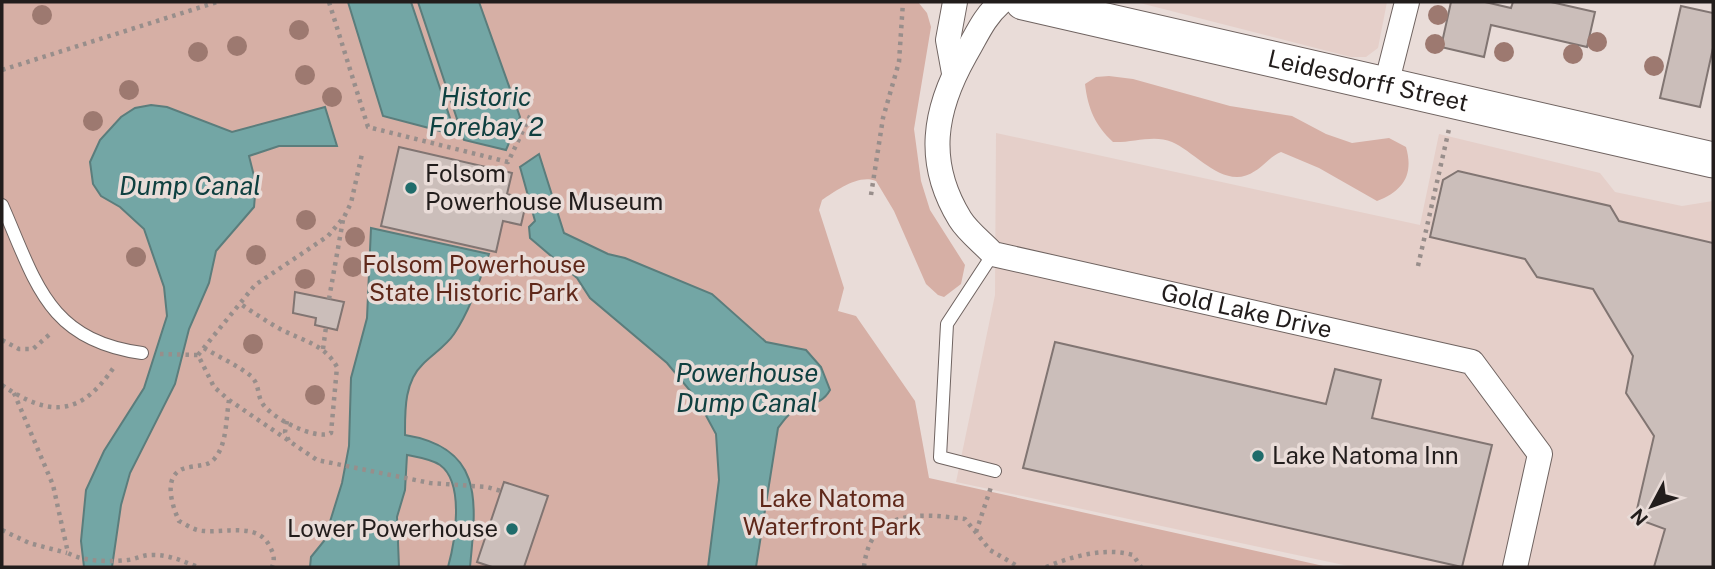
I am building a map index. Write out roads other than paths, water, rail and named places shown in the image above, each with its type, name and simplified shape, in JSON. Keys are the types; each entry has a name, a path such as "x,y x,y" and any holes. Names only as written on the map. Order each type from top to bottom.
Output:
{"street":[{"path":"954,73 948,40 955,2"},
{"path":"993,254 960,220 941,177 936,131 954,73 982,22 1001,2"},
{"name":"Leidesdorff Street","path":"1023,2 1713,160"},
{"path":"1386,85 1407,2"},
{"name":"Gold Lake Drive","path":"993,254 1472,362 1540,454 1515,567"}],"lane":[{"path":"2,205 34,277 57,317 93,341 142,354"},
{"path":"993,254 947,324 940,457 994,477"}],"water":[{"path":"348,2 411,2 452,124 448,133 383,116"},
{"name":"Historic Forebay 2","path":"418,2 479,2 520,117 506,150 464,140"},
{"name":"Dump Canal","path":"151,105 167,107 232,132 325,107 337,146 279,146 249,156 256,184 254,207 216,251 209,283 189,329 175,384 130,473 121,505 112,567 84,567 81,541 86,490 104,451 144,388 167,316 164,287 144,229 120,207 101,196 93,184 90,162 100,140 121,117 135,108"},
{"name":"Powerhouse Dump Canal","path":"539,154 564,233 608,254 625,258 712,294 766,342 806,350 821,367 830,390 819,401 792,411 778,428 756,567 708,567 719,480 716,434 697,399 667,363 590,298 577,278 530,238 529,227 535,221 520,167"},
{"path":"371,228 489,254 460,325 447,342 417,371 409,388 406,407 405,435 431,442 450,452 462,466 470,482 474,521 470,567 448,567 456,513 453,485 448,474 436,463 407,455 405,490 397,517 399,567 310,567 311,557 324,541 342,483 349,446 351,378 367,318"}],"place":[{"name":"Folsom Powerhouse Museum","path":"411,188"},
{"name":"Lake Natoma Inn","path":"1258,456"},
{"name":"Lower Powerhouse","path":"512,529"}],"park label":[{"name":"Folsom Powerhouse State Historic Park","path":"474,279"},
{"name":"Lake Natoma Waterfront Park","path":"832,513"}]}
